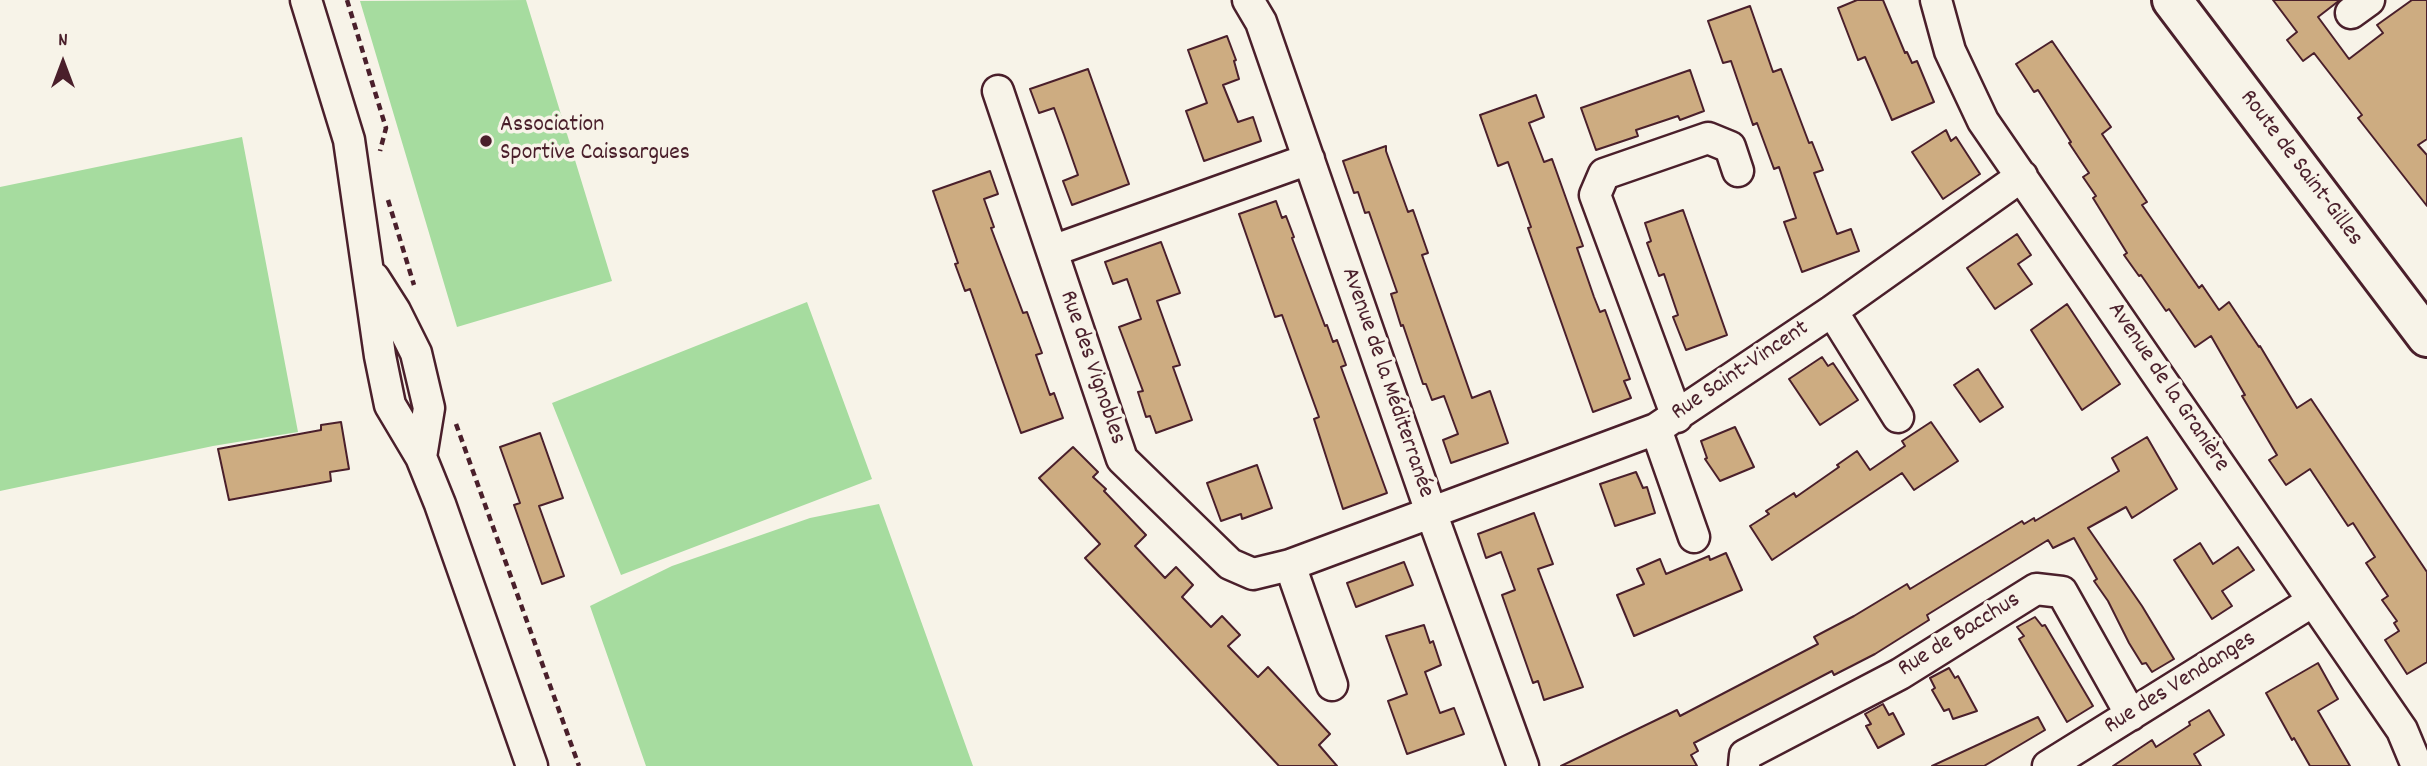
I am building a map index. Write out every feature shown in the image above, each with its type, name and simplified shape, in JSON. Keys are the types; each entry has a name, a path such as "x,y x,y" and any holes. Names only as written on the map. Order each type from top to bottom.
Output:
{"main road":[{"name":"Route de Saint-Gilles","path":"2172,0 2427,337"},
{"name":"Route de Saint-Gilles","path":"2199,0 2427,309"}],"street":[{"path":"306,0 349,140 368,268 395,311 416,353 429,408 421,457 445,517 532,766"},
{"name":"Avenue de la Méditerranée","path":"1248,0 1261,22 1431,512 1523,766"},
{"name":"Avenue de la Granière","path":"1936,0 1951,51 1983,121 2402,730 2414,765"},
{"name":"Rue des Vignobles","path":"998,91 1122,459 1230,564 1253,574 1290,565 1431,512"},
{"path":"1694,537 1667,423 1595,195 1604,174 1708,138 1730,147 1738,172"},
{"path":"1052,251 1309,159"},
{"name":"Rue Saint-Vincent","path":"1431,512 1667,423 1832,311 2022,176"},
{"path":"1832,311 1898,417"},
{"path":"1290,565 1332,685"},
{"name":"Rue de Bacchus","path":"1744,766 1745,755 1900,674 2036,589 2062,592 2132,715"},
{"name":"Rue des Vendanges","path":"2048,766 2313,601"}],"green space":[{"name":"Association Sportive Caissargues","path":"526,0 612,281 457,327 360,1"},
{"path":"242,137 298,432 213,446 0,491 0,187"},
{"path":"807,302 872,479 621,575 552,403"},
{"path":"879,504 973,766 646,766 590,606 672,566 810,518"}],"building":[{"path":"1857,0 1883,0 1905,53 1907,52 1912,63 1917,61 1934,102 1892,120 1865,57 1858,60 1838,8"},
{"path":"2273,0 2340,0 2318,17 2349,59 2383,33 2377,25 2412,0 2427,0 2427,139 2418,145 2427,155 2427,206 2358,118 2362,115 2314,53 2303,61 2287,40 2297,32"},
{"path":"1750,6 1773,72 1781,69 1809,143 1812,142 1823,170 1814,173 1837,234 1851,229 1859,251 1802,272 1784,222 1796,218 1779,167 1774,169 1757,123 1753,125 1731,61 1723,63 1708,21"},
{"path":"1227,36 1236,60 1234,61 1239,79 1223,85 1238,122 1253,117 1261,141 1204,161 1186,111 1207,103 1188,50"},
{"path":"2052,41 2111,127 2102,134 2147,202 2142,205 2199,288 2202,285 2219,310 2229,302 2260,346 2297,408 2311,399 2427,572 2427,662 2407,674 2385,640 2399,631 2394,623 2397,621 2382,600 2388,596 2366,563 2375,557 2353,523 2348,526 2310,469 2286,485 2269,460 2277,455 2211,336 2195,347 2169,309 2166,311 2141,275 2139,276 2124,255 2127,253 2093,198 2096,196 2083,177 2089,173 2038,90 2034,92 2016,64"},
{"path":"1088,69 1129,184 1072,205 1063,181 1078,175 1064,135 1054,108 1039,113 1030,89"},
{"path":"1690,70 1704,111 1680,120 1678,116 1636,130 1638,136 1596,150 1581,108"},
{"path":"1536,95 1544,117 1529,123 1544,162 1552,159 1583,246 1577,248 1594,297 1600,312 1605,310 1630,379 1624,381 1631,398 1593,412 1528,228 1531,227 1508,162 1498,166 1480,115"},
{"path":"1946,130 1951,141 1956,137 1980,174 1943,199 1912,152"},
{"path":"1386,146 1408,212 1413,210 1428,253 1422,255 1472,398 1490,391 1508,443 1451,463 1443,440 1458,434 1444,396 1432,400 1426,384 1423,384 1403,325 1401,326 1391,294 1397,292 1369,212 1365,213 1358,192 1354,193 1343,161"},
{"path":"990,171 998,194 984,199 994,227 991,228 1023,313 1027,312 1042,353 1036,355 1050,395 1054,393 1063,418 1021,433 970,289 965,291 955,264 958,263 933,191"},
{"path":"1276,201 1282,218 1286,216 1325,326 1327,325 1333,342 1337,340 1346,365 1341,367 1387,493 1343,509 1314,419 1319,417 1282,315 1275,317 1239,214"},
{"path":"1683,210 1727,335 1686,350 1673,317 1678,315 1664,274 1659,276 1647,243 1651,241 1645,223"},
{"path":"2017,234 2031,255 2018,264 2032,284 1995,309 1967,268"},
{"path":"1161,242 1180,293 1157,301 1180,365 1173,367 1192,420 1156,433 1150,416 1146,417 1138,392 1143,391 1119,327 1141,319 1127,279 1113,284 1105,262"},
{"path":"2067,304 2120,384 2082,410 2031,330"},
{"path":"1822,357 1828,366 1833,363 1858,400 1820,425 1789,379"},
{"path":"1978,369 2003,407 1980,422 1954,385"},
{"path":"341,422 349,469 330,472 331,481 229,500 218,449 321,430 321,425"},
{"path":"1931,422 1958,461 1914,490 1902,473 1772,560 1750,526 1769,514 1766,511 1794,493 1796,497 1857,451 1870,470 1905,446 1902,441"},
{"path":"1735,427 1754,467 1720,481 1705,459 1707,458 1701,441"},
{"path":"540,433 563,498 539,506 564,576 542,584 514,505 520,503 500,447"},
{"path":"2147,437 2177,489 2132,518 2126,507 2088,528 2142,606 2174,659 2152,672 2146,663 2142,664 2129,643 2108,601 2094,581 2097,579 2074,538 2053,548 2048,540 1927,615 1929,620 1875,654 1834,675 1832,671 1694,743 1698,751 1691,755 1697,766 1561,766 1677,710 1680,716 1818,644 1814,637 1907,584 1910,589 2022,521 2024,524 2034,518 2035,521 2119,471 2112,458"},
{"path":"1073,447 1098,472 1093,477 1106,489 1104,491 1146,535 1135,546 1165,578 1176,567 1193,585 1182,597 1211,627 1222,616 1240,635 1228,646 1258,677 1268,667 1330,734 1319,745 1337,766 1279,766 1085,558 1100,544 1039,478"},
{"path":"1257,465 1272,508 1242,519 1241,514 1221,521 1207,483"},
{"path":"1636,472 1643,488 1647,487 1655,513 1615,526 1600,484"},
{"path":"1534,513 1553,564 1538,569 1583,687 1544,700 1538,681 1533,683 1502,595 1515,590 1501,552 1486,558 1478,534"},
{"path":"2200,543 2213,564 2238,547 2254,570 2222,591 2232,606 2212,619 2174,560"},
{"path":"1726,553 1742,590 1634,636 1617,595 1644,584 1637,569 1660,559 1666,574 1709,556 1710,560"},
{"path":"1404,562 1413,585 1356,607 1347,583"},
{"path":"2035,617 2042,626 2045,625 2093,706 2067,722 2019,639 2024,636 2017,627"},
{"path":"1424,625 1441,665 1425,672 1440,713 1454,708 1464,734 1407,754 1388,701 1407,694 1386,636"},
{"path":"2318,663 2338,699 2318,711 2350,766 2310,766 2266,693"},
{"path":"1949,668 1955,678 1958,676 1977,711 1953,719 1949,709 1944,711 1932,690 1935,688 1930,678"},
{"path":"1883,704 1889,715 1893,713 1904,734 1878,748 1866,726 1871,724 1865,714"},
{"path":"2209,710 2224,735 2194,754 2201,766 2113,766 2152,740 2156,747"},
{"path":"2038,717 2045,730 1984,766 1932,766"}],"place":[{"name":"Association Sportive Caissargues","path":"486,141"}]}
